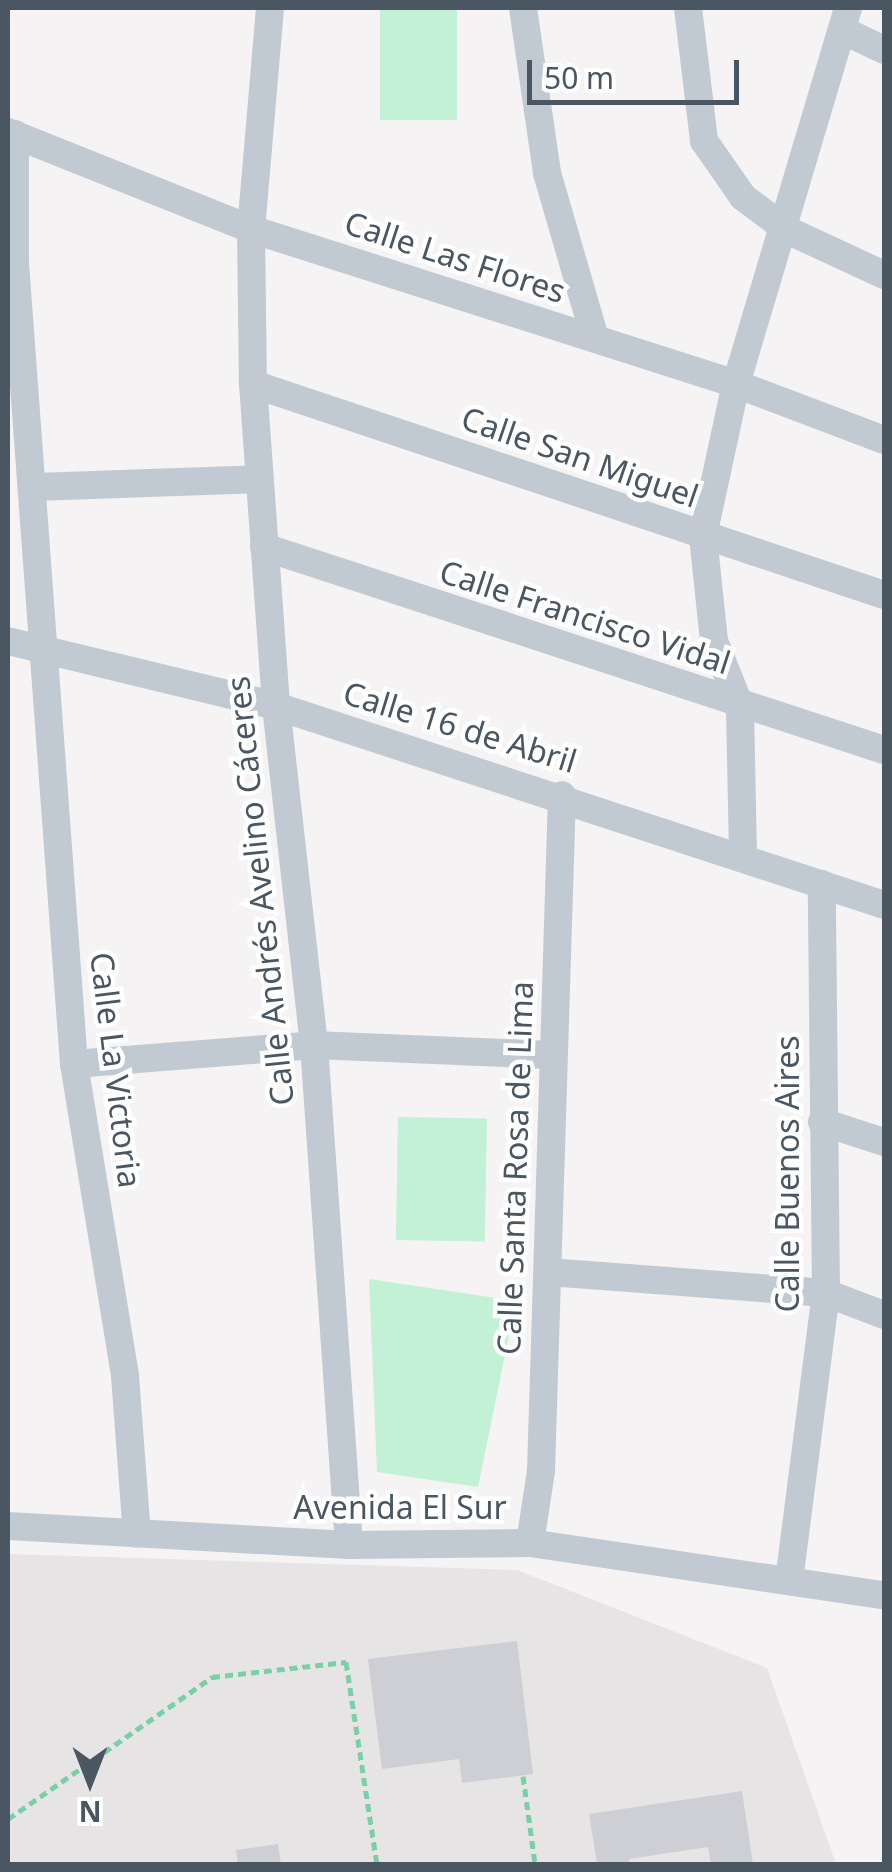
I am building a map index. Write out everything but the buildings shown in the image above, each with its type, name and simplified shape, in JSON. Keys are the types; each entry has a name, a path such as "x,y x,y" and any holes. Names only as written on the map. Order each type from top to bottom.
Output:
{"street":[{"name":"Calle Andrés Avelino Cáceres","path":"270,8 251,229 253,384 276,706 314,1045 349,1545"},
{"path":"523,8 546,173 595,338"},
{"path":"688,8 704,140 743,197 786,230 884,275"},
{"path":"743,854 740,706 714,642 703,536 736,384 786,230 845,19 884,50"},
{"name":"Calle Las Flores","path":"11,133 251,229 736,384 884,440"},
{"name":"Calle La Victoria","path":"11,133 11,264 35,487 40,649 74,1064 125,1376 138,1534"},
{"name":"Calle San Miguel","path":"253,384 884,595"},
{"path":"35,487 260,480"},
{"name":"Calle Francisco Vidal","path":"264,547 884,750"},
{"name":"Calle 16 de Abril","path":"8,641 276,706 743,854 884,905"},
{"name":"Calle Santa Rosa de Lima","path":"530,1542 540,1472 562,795"},
{"name":"Calle Buenos Aires","path":"789,1582 826,1293 822,884"},
{"path":"74,1064 314,1045 552,1055"},
{"path":"822,1122 884,1142"},
{"path":"548,1272 826,1293 884,1315"},
{"name":"Avenida El Sur","path":"8,1526 349,1545 530,1542 884,1595"}],"path":[{"path":"8,1819 212,1677 346,1662 377,1864"},
{"path":"522,1776 535,1864"}],"shaded area":[{"path":"8,1554 517,1570 767,1668 836,1864 8,1864"}],"green space":[{"path":"380,8 457,8 457,120 380,120"},
{"path":"398,1117 487,1119 485,1242 396,1240"},
{"path":"369,1279 516,1301 478,1487 377,1472"}]}
